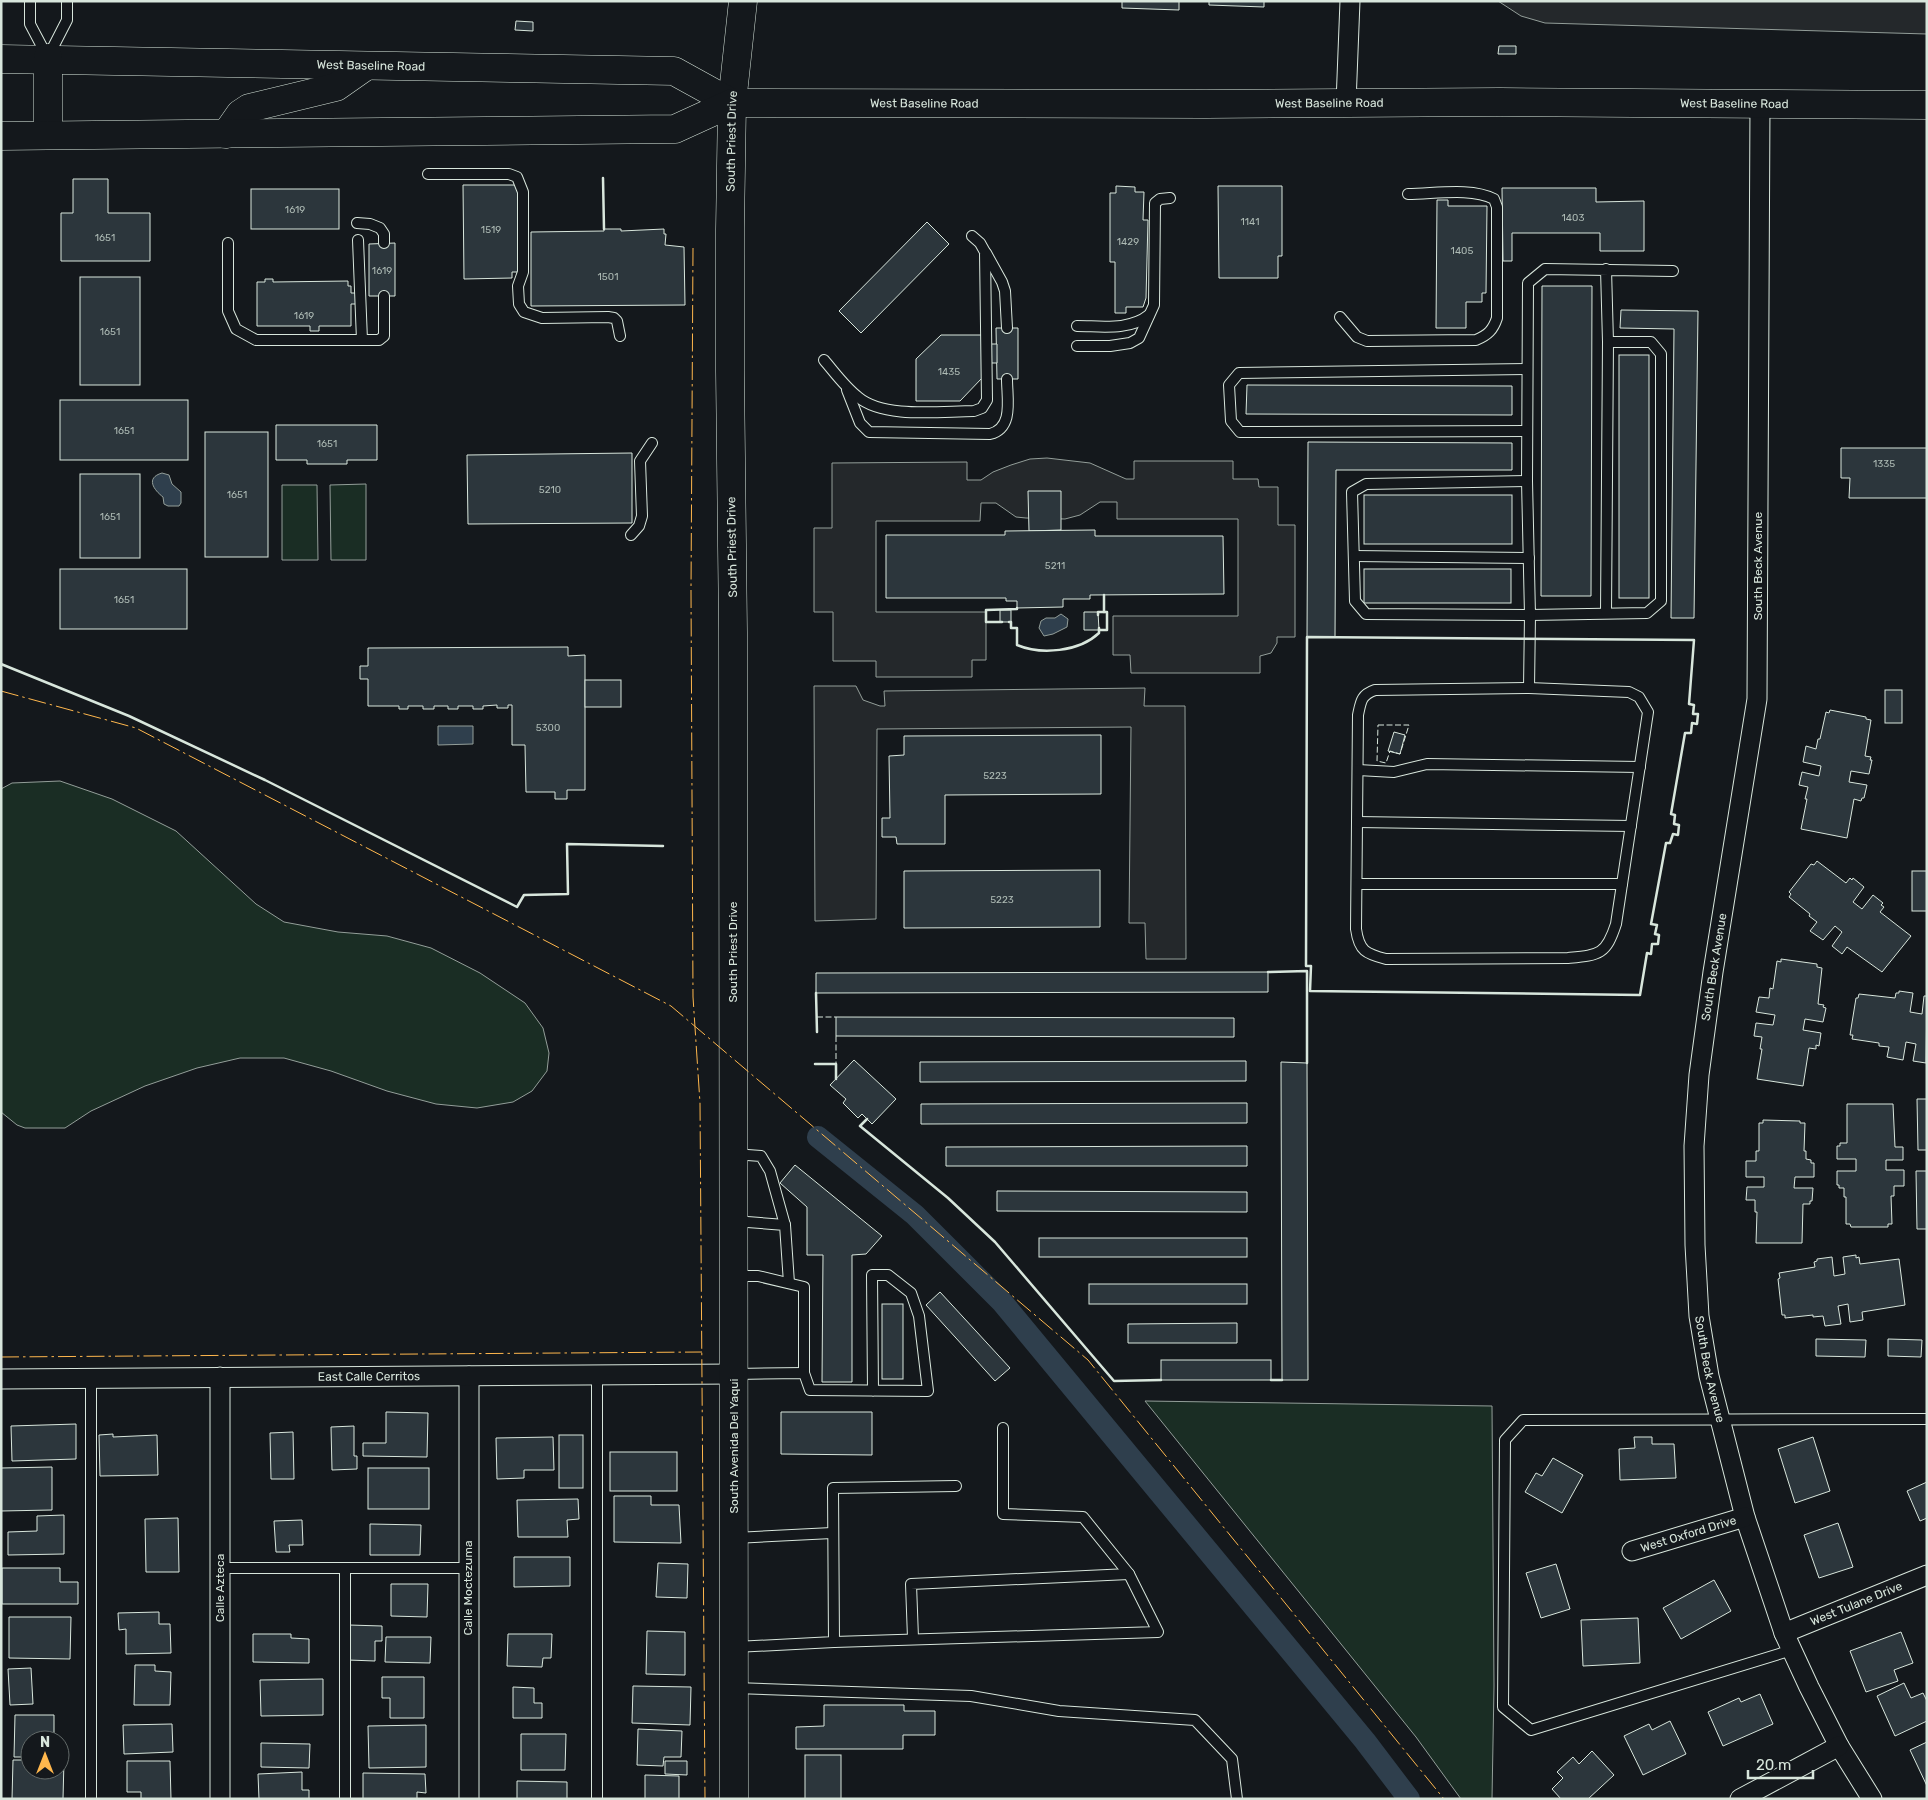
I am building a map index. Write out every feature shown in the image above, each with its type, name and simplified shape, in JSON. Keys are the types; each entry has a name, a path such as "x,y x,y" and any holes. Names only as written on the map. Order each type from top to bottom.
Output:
{"main road":[{"name":"South Priest Drive","path":"734,1094 733,632 730,371 732,103 743,1"},
{"name":"West Baseline Road","path":"1,58 674,71 732,103"},
{"path":"48,58 48,135"},
{"path":"226,134 240,114 249,108 336,88 366,66"},
{"name":"West Baseline Road","path":"1,136 674,129 732,103 1500,102 1927,105"},
{"name":"South Avenida Del Yaqui","path":"734,1094 734,1799"}],"street":[{"path":"1346,103 1350,1"},
{"name":"South Beck Avenue","path":"1760,104 1756,699 1706,1018 1699,1075 1694,1146 1695,1245 1699,1316 1709,1376 1745,1517 1788,1641 1839,1746 1872,1799"},
{"name":"East Calle Cerritos","path":"1,1379 734,1374"},
{"name":"Calle Moctezuma","path":"469,1376 469,1799"},
{"name":"Calle Azteca","path":"220,1377 220,1799"},
{"name":"West Oxford Drive","path":"1632,1551 1745,1517"},
{"name":"West Tulane Drive","path":"1788,1641 1927,1575"},
{"path":"1740,1799 1839,1746"}],"lane":[{"path":"30,1 30,24 48,58"},
{"path":"48,58 67,20 67,1"},
{"path":"428,174 509,174 517,177 523,192 523,272 518,286 519,304 524,312 542,318 614,318 617,321 620,336"},
{"path":"1340,317 1357,337 1367,341 1476,340 1487,336 1494,326 1497,318 1497,206 1494,199 1485,194 1473,192 1408,194"},
{"path":"1077,346 1130,344 1139,338 1154,305 1154,203 1160,199 1170,198"},
{"path":"358,223 370,224 380,228 384,234 384,243"},
{"path":"972,236 980,243 1002,282 1005,291 1007,328"},
{"path":"358,240 362,340"},
{"path":"228,243 228,311 236,329 256,340 379,340 384,336 384,296"},
{"path":"824,360 846,386 859,398 874,407 890,411 974,411 982,408 987,400 985,252"},
{"path":"1529,688 1528,283 1545,269 1674,271"},
{"path":"1606,269 1608,342 1606,613"},
{"path":"1077,326 1131,325 1143,320 1149,314"},
{"path":"1527,481 1366,484 1352,492 1355,600 1366,614 1530,615 1647,613 1661,600 1661,354 1651,342 1608,342"},
{"path":"1527,369 1239,373 1229,385 1231,421 1240,432 1527,431"},
{"path":"846,386 860,423 869,432 990,434 998,431 1006,423 1007,379"},
{"path":"631,535 640,526 642,516 640,462 652,442"},
{"path":"1354,556 1528,558"},
{"path":"1529,688 1629,692 1639,697 1648,712 1616,924 1606,948 1593,955 1568,958 1386,960 1371,956 1363,950 1358,942 1358,715 1361,701 1367,693 1375,690 1529,688"},
{"path":"1358,770 1394,772 1427,764 1640,767"},
{"path":"1357,822 1631,826"},
{"path":"1357,884 1622,884"},
{"path":"734,1154 761,1156 770,1171 785,1226 790,1283"},
{"path":"734,1220 785,1226"},
{"path":"734,1276 758,1276 804,1287 804,1373 810,1390 873,1391 928,1391 919,1316 911,1293 888,1275 872,1275 873,1391"},
{"path":"734,1374 804,1373"},
{"path":"597,1375 598,1799"},
{"path":"91,1378 92,1799"},
{"path":"1788,1641 1531,1730 1503,1707 1504,1440 1524,1420 1680,1420 1719,1418 1927,1419"},
{"path":"735,1647 913,1638 1158,1632 1129,1574 1083,1517 1003,1514 1003,1428"},
{"path":"834,1642 833,1488 956,1486"},
{"path":"734,1538 832,1533"},
{"path":"220,1568 468,1568"},
{"path":"345,1569 345,1799"},
{"path":"913,1638 911,1584 1129,1574"},
{"path":"735,1688 971,1696 1059,1711 1195,1720 1232,1759 1237,1799"}],"green space":[{"path":"366,484 366,560 331,560 330,485"},
{"path":"282,485 317,485 318,560 282,560"},
{"path":"60,781 112,799 176,831 256,904 284,922 338,932 387,936 431,948 480,973 525,1003 543,1028 549,1053 547,1071 532,1091 513,1102 477,1108 436,1104 387,1091 331,1071 284,1058 240,1058 197,1068 145,1086 91,1111 65,1128 25,1128 17,1125 1,1112 1,789 12,783"},
{"path":"1145,1401 1492,1406 1494,1686 1492,1799 1461,1799 1416,1737"}],"shaded area":[{"path":"1498,1 1927,1 1927,34 1545,23 1521,16"},
{"path":"1047,458 1090,463 1126,479 1134,479 1134,461 1233,461 1233,479 1258,479 1259,487 1278,487 1278,525 1295,525 1295,637 1277,637 1277,643 1271,653 1260,656 1260,673 1131,673 1130,655 1113,655 1113,616 1238,616 1238,519 1117,519 1117,502 1100,502 1080,515 1065,519 1026,518 1016,517 996,503 981,503 980,521 876,521 876,612 986,612 986,660 972,660 972,677 876,677 876,661 833,661 833,612 814,612 814,528 832,528 832,463 967,462 967,480 981,480 993,472 1011,465 1030,459"},
{"path":"814,686 856,686 863,700 880,706 885,706 884,691 1145,688 1144,706 1185,706 1186,959 1146,959 1145,923 1129,923 1131,727 877,729 876,919 815,921"}],"water":[{"path":"162,473 169,475 172,484 181,492 181,503 179,506 164,504 163,497 154,488 152,481 157,475"},
{"path":"1061,614 1068,619 1067,627 1044,636 1039,628 1041,621 1046,618 1055,618"},
{"path":"438,726 473,726 473,744 438,745"}],"building":[{"path":"1122,1 1179,1 1179,10 1122,8"},
{"path":"1209,1 1264,1 1264,7 1209,5"},
{"path":"516,21 533,22 533,31 515,30"},
{"path":"1499,46 1516,46 1516,54 1498,54"},
{"path":"73,179 108,179 108,213 150,213 150,261 61,261 61,213 73,213"},
{"path":"463,185 518,185 518,272 512,272 512,278 464,279"},
{"path":"1116,186 1135,187 1135,192 1144,192 1143,220 1148,220 1146,298 1143,307 1126,307 1126,313 1115,313 1115,262 1110,262 1110,193 1116,193"},
{"path":"1218,186 1282,186 1282,256 1278,256 1278,278 1219,278"},
{"path":"1502,188 1596,188 1596,202 1644,201 1644,251 1600,251 1600,233 1512,233 1512,261 1503,261"},
{"path":"251,189 339,189 339,229 251,229"},
{"path":"1437,200 1448,200 1448,206 1487,206 1486,293 1482,293 1482,302 1466,302 1466,328 1436,328"},
{"path":"927,222 949,244 861,333 839,311"},
{"path":"604,229 621,229 621,231 664,229 664,234 666,234 665,245 684,247 685,305 531,306 531,232 604,231"},
{"path":"395,243 395,296 369,296 369,244"},
{"path":"80,277 140,277 140,385 80,385"},
{"path":"265,279 273,279 273,282 348,281 348,286 351,286 351,293 356,293 356,304 351,304 351,326 319,326 319,331 310,331 310,326 257,326 257,282 265,282"},
{"path":"1542,286 1592,286 1591,596 1541,596"},
{"path":"1621,310 1698,311 1694,618 1671,618 1674,329 1620,328"},
{"path":"996,328 1018,328 1018,379 997,379"},
{"path":"941,335 982,335 982,344 997,344 997,363 982,363 982,378 960,401 916,401 916,359"},
{"path":"1619,355 1649,355 1649,598 1619,598"},
{"path":"1247,385 1512,386 1512,415 1246,414"},
{"path":"60,400 188,400 188,460 60,460"},
{"path":"276,425 377,425 377,460 347,460 347,464 307,464 307,460 276,460"},
{"path":"205,432 268,432 268,557 205,557"},
{"path":"1308,442 1512,443 1512,470 1336,470 1335,637 1307,637"},
{"path":"1841,448 1927,448 1927,498 1849,498 1850,478 1841,478"},
{"path":"632,453 632,523 468,524 467,455"},
{"path":"80,474 140,474 140,558 80,558"},
{"path":"1028,491 1061,491 1061,530 1029,531"},
{"path":"1364,495 1512,495 1512,544 1364,544"},
{"path":"1095,530 1095,536 1223,536 1224,594 1090,595 1090,599 1063,599 1063,607 1017,608 1017,601 1006,601 1006,598 886,598 886,535 1005,535 1005,531"},
{"path":"60,569 187,569 187,629 60,629"},
{"path":"1364,569 1511,569 1511,603 1364,603"},
{"path":"1000,610 1011,610 1011,622 1000,622"},
{"path":"1084,612 1098,612 1099,630 1084,630"},
{"path":"568,647 568,656 585,655 585,790 567,790 567,799 555,799 555,792 526,792 525,745 512,745 512,705 508,705 508,708 497,708 497,705 483,706 483,709 473,709 473,706 458,706 458,709 448,709 448,706 434,706 434,709 423,709 423,706 408,706 408,709 399,709 399,706 368,706 368,679 360,679 360,666 368,666 368,648"},
{"path":"585,680 621,680 621,707 585,707"},
{"path":"1885,690 1902,690 1902,723 1885,723"},
{"path":"1830,710 1866,717 1866,719 1871,720 1865,756 1871,757 1870,760 1872,760 1869,774 1851,771 1849,782 1867,785 1864,798 1861,801 1854,799 1847,838 1801,829 1808,787 1799,785 1802,772 1819,776 1821,766 1803,762 1806,746 1816,749 1826,712 1829,713"},
{"path":"1394,732 1405,735 1400,754 1388,751"},
{"path":"1101,735 1101,794 945,795 945,844 897,844 896,837 882,837 882,818 890,818 889,756 904,755 904,736"},
{"path":"1817,861 1846,883 1850,878 1852,880 1853,878 1864,887 1853,902 1862,909 1873,895 1883,903 1881,905 1884,907 1880,912 1911,936 1882,972 1847,947 1842,954 1832,946 1842,932 1835,926 1823,940 1810,931 1817,922 1789,897 1791,894 1789,892 1811,864 1814,865"},
{"path":"1100,870 1100,927 904,928 904,871"},
{"path":"1912,871 1927,871 1927,911 1912,911"},
{"path":"1781,959 1817,964 1817,967 1822,968 1818,1004 1824,1005 1823,1007 1826,1008 1823,1022 1805,1019 1803,1030 1821,1033 1819,1046 1816,1045 1816,1049 1809,1048 1803,1086 1757,1079 1762,1037 1754,1036 1756,1023 1773,1025 1775,1015 1756,1012 1759,997 1769,998 1770,988 1773,989 1777,961 1781,962"},
{"path":"1268,972 1268,992 816,993 816,973"},
{"path":"1899,991 1913,993 1910,1012 1922,1014 1924,996 1927,996 1926,1063 1913,1061 1916,1044 1906,1042 1903,1060 1887,1057 1889,1047 1879,1046 1879,1043 1852,1039 1853,1035 1850,1035 1856,998 1858,998 1859,994 1895,998 1896,993 1899,993"},
{"path":"836,1017 1234,1018 1234,1037 836,1036"},
{"path":"854,1060 896,1099 872,1124 862,1114 858,1118 843,1103 846,1099 830,1085"},
{"path":"1246,1061 1246,1081 920,1082 920,1062"},
{"path":"1281,1062 1307,1063 1308,1380 1282,1380"},
{"path":"1917,1099 1927,1099 1927,1150 1918,1150"},
{"path":"1247,1103 1247,1123 921,1124 921,1104"},
{"path":"1847,1104 1893,1104 1895,1147 1903,1147 1903,1160 1886,1160 1886,1170 1904,1170 1904,1186 1894,1186 1894,1196 1891,1196 1892,1224 1888,1224 1888,1227 1851,1227 1850,1224 1846,1224 1846,1197 1844,1197 1844,1188 1839,1188 1839,1185 1837,1185 1837,1171 1856,1171 1856,1159 1837,1159 1837,1146 1840,1146 1840,1143 1847,1143"},
{"path":"1763,1120 1800,1121 1800,1123 1805,1123 1804,1151 1806,1151 1806,1159 1814,1163 1814,1177 1795,1177 1794,1188 1813,1188 1812,1201 1810,1201 1810,1204 1803,1204 1802,1243 1756,1243 1757,1212 1755,1212 1755,1200 1746,1200 1747,1187 1764,1187 1764,1177 1746,1177 1746,1161 1756,1161 1756,1151 1759,1151 1759,1123 1763,1123"},
{"path":"1247,1146 1247,1166 946,1166 946,1147"},
{"path":"795,1165 882,1236 866,1254 852,1255 852,1382 822,1382 823,1255 807,1255 807,1207 780,1183"},
{"path":"1916,1171 1927,1171 1927,1229 1917,1229"},
{"path":"997,1191 1247,1192 1247,1212 997,1211"},
{"path":"1039,1238 1247,1238 1247,1257 1039,1257"},
{"path":"1856,1255 1856,1258 1859,1257 1860,1264 1899,1259 1905,1305 1862,1312 1863,1320 1850,1322 1848,1304 1838,1306 1841,1324 1825,1326 1823,1316 1813,1317 1813,1315 1785,1318 1785,1315 1782,1315 1779,1273 1815,1267 1814,1262 1817,1259 1832,1257 1834,1276 1845,1274 1843,1257"},
{"path":"1089,1284 1247,1284 1247,1304 1089,1304"},
{"path":"940,1292 1010,1368 995,1381 926,1305"},
{"path":"882,1304 903,1304 903,1379 882,1379"},
{"path":"1237,1323 1237,1343 1128,1343 1128,1324"},
{"path":"1816,1339 1866,1340 1865,1357 1816,1356"},
{"path":"1888,1339 1922,1340 1921,1357 1888,1356"},
{"path":"1161,1360 1271,1360 1271,1380 1161,1380"},
{"path":"386,1412 428,1413 427,1457 363,1456 363,1443 386,1443"},
{"path":"781,1412 872,1412 872,1455 781,1454"},
{"path":"76,1424 76,1459 12,1461 11,1426"},
{"path":"354,1426 354,1456 357,1456 357,1469 332,1470 331,1427"},
{"path":"293,1432 294,1479 271,1479 270,1433"},
{"path":"113,1434 113,1437 157,1435 158,1475 100,1476 99,1435"},
{"path":"559,1435 583,1435 583,1488 559,1488"},
{"path":"553,1437 554,1470 524,1470 524,1478 497,1479 496,1438"},
{"path":"1634,1437 1652,1437 1652,1444 1674,1444 1676,1478 1620,1480 1619,1449 1635,1448"},
{"path":"1813,1437 1830,1491 1795,1503 1778,1449"},
{"path":"610,1452 677,1452 677,1491 610,1491"},
{"path":"1553,1458 1583,1475 1562,1513 1525,1492 1536,1473 1542,1476"},
{"path":"52,1467 52,1510 1,1511 1,1468"},
{"path":"368,1468 429,1468 429,1509 368,1509"},
{"path":"1927,1482 1927,1518 1920,1521 1907,1491"},
{"path":"614,1496 651,1496 651,1505 679,1505 681,1543 614,1542"},
{"path":"578,1499 579,1519 567,1520 568,1537 518,1537 517,1500"},
{"path":"64,1515 64,1554 8,1555 8,1532 37,1531 37,1516"},
{"path":"178,1518 179,1572 146,1572 145,1519"},
{"path":"302,1520 303,1545 289,1545 290,1552 276,1552 274,1521"},
{"path":"1838,1523 1853,1567 1819,1578 1804,1535"},
{"path":"370,1524 421,1525 420,1555 370,1555"},
{"path":"514,1557 570,1557 570,1586 514,1587"},
{"path":"658,1563 688,1564 687,1598 656,1597"},
{"path":"1556,1564 1570,1609 1541,1618 1526,1573"},
{"path":"2,1568 60,1568 60,1582 78,1582 78,1604 2,1604"},
{"path":"1714,1580 1731,1611 1681,1639 1663,1608"},
{"path":"391,1584 428,1584 427,1617 391,1616"},
{"path":"159,1612 159,1624 170,1624 171,1653 126,1654 126,1629 119,1630 118,1613"},
{"path":"9,1617 71,1617 70,1659 9,1658"},
{"path":"1638,1618 1640,1663 1583,1666 1581,1620"},
{"path":"349,1625 382,1626 382,1641 375,1641 375,1661 348,1660"},
{"path":"647,1631 685,1632 685,1675 646,1674"},
{"path":"1901,1632 1913,1663 1894,1670 1898,1681 1866,1692 1850,1651"},
{"path":"253,1634 291,1634 291,1638 309,1639 309,1663 253,1662"},
{"path":"508,1634 552,1634 551,1658 543,1658 542,1667 507,1666"},
{"path":"386,1637 431,1637 430,1663 385,1662"},
{"path":"135,1665 155,1665 155,1671 171,1672 170,1705 134,1705"},
{"path":"31,1668 33,1704 10,1705 8,1669"},
{"path":"382,1677 424,1677 424,1718 390,1718 390,1698 382,1698"},
{"path":"323,1679 323,1715 261,1716 260,1680"},
{"path":"1904,1683 1911,1698 1923,1693 1927,1701 1927,1721 1895,1736 1877,1696"},
{"path":"633,1686 691,1687 690,1725 632,1723"},
{"path":"513,1687 534,1688 534,1703 542,1703 542,1718 513,1718"},
{"path":"1760,1694 1773,1724 1723,1746 1708,1712 1739,1698 1741,1702"},
{"path":"824,1705 904,1705 904,1711 935,1711 935,1735 903,1735 903,1749 796,1749 796,1727 824,1726"},
{"path":"15,1715 54,1715 54,1730 20,1730 20,1757 14,1757"},
{"path":"1670,1721 1686,1754 1643,1775 1624,1736 1649,1724 1652,1730"},
{"path":"172,1724 173,1752 124,1754 123,1725"},
{"path":"426,1725 426,1767 369,1768 368,1726"},
{"path":"638,1729 682,1731 681,1757 664,1757 663,1766 637,1765"},
{"path":"521,1734 566,1734 565,1770 521,1770"},
{"path":"1927,1742 1927,1786 1910,1750"},
{"path":"261,1743 310,1744 309,1768 261,1767"},
{"path":"1592,1751 1614,1775 1588,1799 1561,1799 1552,1789 1563,1778 1557,1772 1573,1757 1579,1764"},
{"path":"805,1755 841,1755 841,1799 805,1799"},
{"path":"13,1760 20,1760 20,1780 63,1780 63,1799 12,1799"},
{"path":"127,1761 170,1761 171,1799 141,1799 141,1792 127,1792"},
{"path":"665,1761 687,1761 687,1775 665,1774"},
{"path":"302,1772 302,1790 309,1790 309,1799 259,1799 258,1774"},
{"path":"363,1773 425,1774 426,1793 417,1792 417,1799 363,1799"},
{"path":"645,1775 679,1776 679,1799 645,1799"},
{"path":"517,1781 567,1782 567,1799 517,1799"}],"waterway":[{"path":"818,1137 915,1215 1002,1302 1365,1741 1409,1799"}],"fence":[{"path":"1378,725 1409,725 1400,754 1390,751 1386,763 1377,761 1378,725"},
{"path":"817,1017 836,1017"},
{"path":"836,1036 836,1064"}],"wall":[{"path":"603,178 604,229"},
{"path":"1098,615 1098,612 1104,612 1104,595"},
{"path":"1002,622 986,622 986,610 1017,608"},
{"path":"1099,630 1107,630 1107,612 1104,612"},
{"path":"1009,622 1011,622 1011,628 1017,628 1017,645 1048,651 1071,648 1081,644 1099,633 1099,628"},
{"path":"1307,637 1694,640 1689,704 1694,705 1693,714 1698,714 1697,724 1692,723 1691,733 1685,733 1671,814 1675,815 1674,824 1679,825 1678,835 1673,834 1670,843 1666,843 1651,924 1657,925 1655,934 1659,935 1658,944 1652,944 1651,954 1647,953 1640,995 1310,991 1311,966 1306,966 1307,637"},
{"path":"1,664 129,716 265,780 517,907 524,895 568,894 567,844 663,846"},
{"path":"1268,972 1307,971 1307,1063"},
{"path":"816,993 817,1032"},
{"path":"815,1064 836,1064 836,1079"},
{"path":"867,1119 860,1126 948,1198 995,1242 1114,1381 1161,1380"},
{"path":"1271,1380 1282,1380"}],"power":[{"path":"693,248 691,591 693,997 700,1103 705,1799"},
{"path":"1,691 136,728 671,1006 1088,1360 1444,1799"},
{"path":"1,1357 702,1352"}]}
